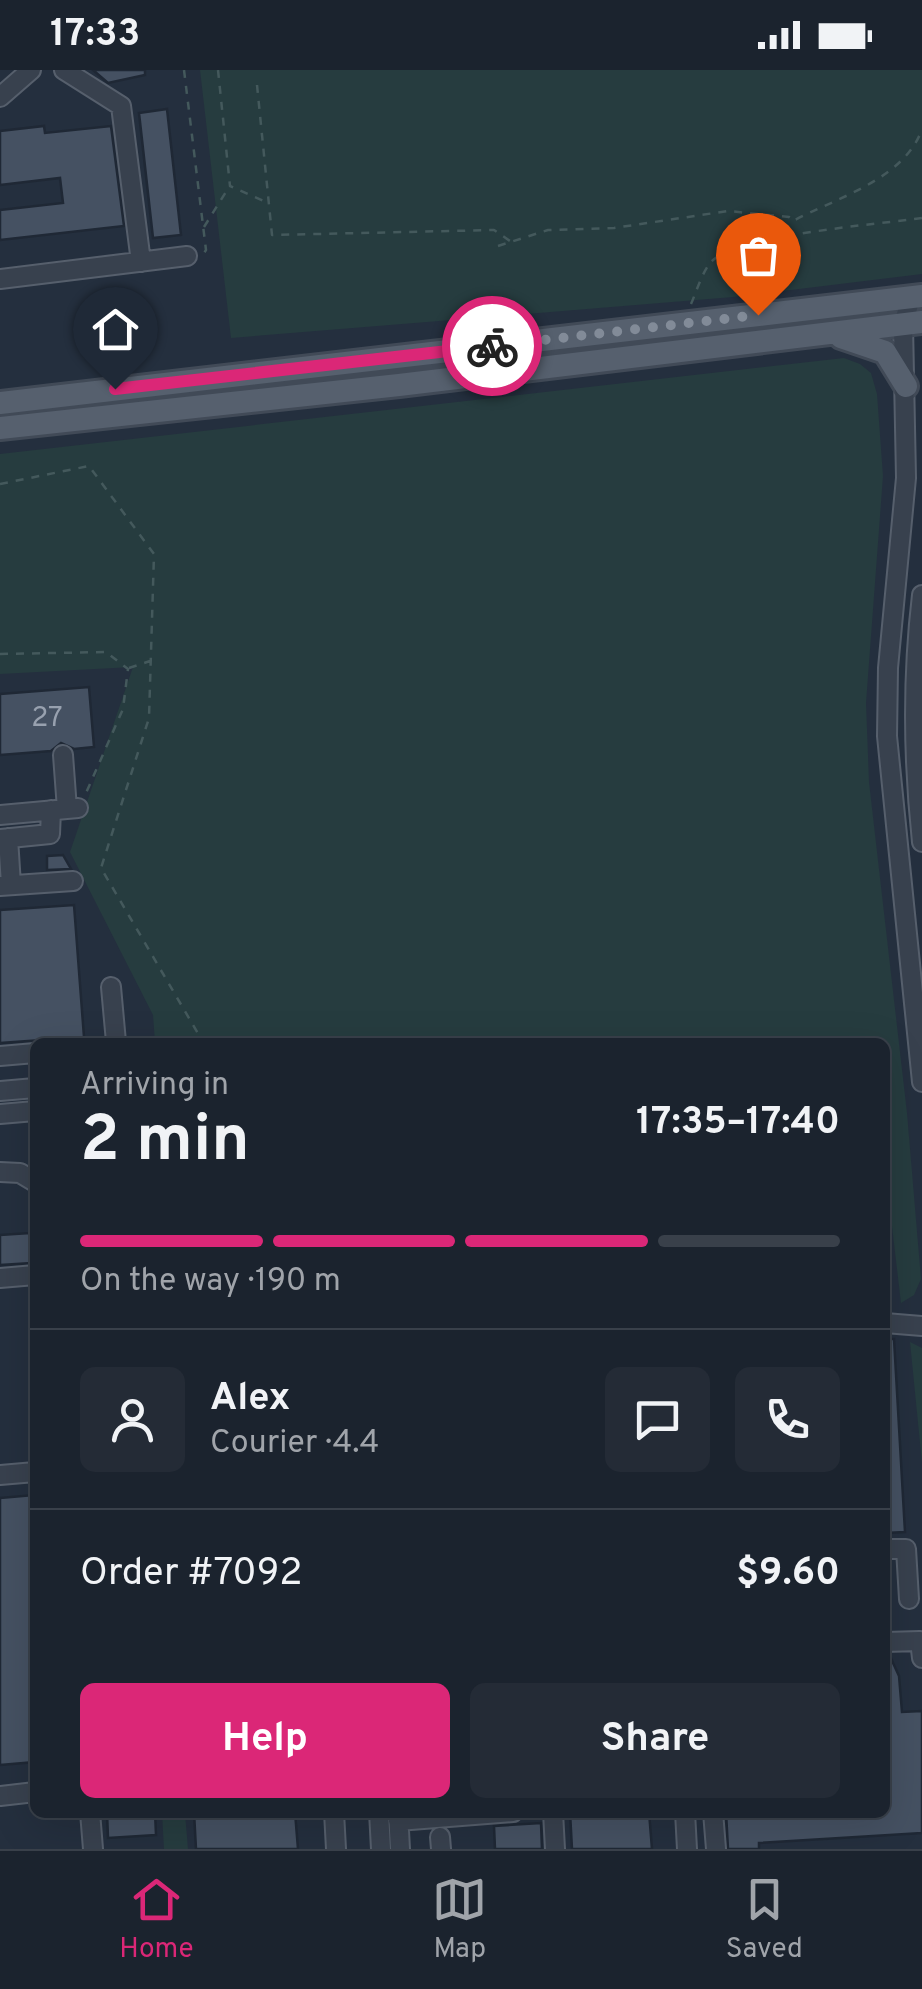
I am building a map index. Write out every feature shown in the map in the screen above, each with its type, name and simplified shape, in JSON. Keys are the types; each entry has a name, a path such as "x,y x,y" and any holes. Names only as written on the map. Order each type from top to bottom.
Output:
{"main road":[{"path":"0,402 916,296"},
{"path":"0,428 917,326"},
{"path":"828,334 885,352 906,386"}],"street":[{"path":"0,97 31,70"},
{"path":"64,70 122,106 141,262"},
{"path":"0,279 187,256"},
{"path":"916,296 917,326 906,386 906,478 888,668 887,736 922,1082"},
{"path":"922,595 913,700 914,768 922,842"},
{"path":"63,756 65,809 50,834 4,838 6,886 74,880"},
{"path":"0,816 65,809"},
{"path":"110,987 116,1038"},
{"path":"0,1056 30,1053"},
{"path":"0,1091 30,1088"},
{"path":"0,1114 30,1111"},
{"path":"0,1172 20,1173 30,1179"},
{"path":"0,1278 30,1275"},
{"path":"891,1322 922,1306"},
{"path":"891,1322 922,1326"},
{"path":"0,1475 30,1472"},
{"path":"890,1550 906,1548 909,1599"},
{"path":"890,1642 920,1641 922,1658"},
{"path":"0,1796 30,1793"},
{"path":"90,1818 93,1849"},
{"path":"334,1818 336,1849"},
{"path":"379,1818 380,1849"},
{"path":"398,1818 400,1849"},
{"path":"553,1818 555,1849"},
{"path":"685,1818 688,1849"},
{"path":"713,1818 716,1849"}],"path":[{"path":"184,70 206,250"},
{"path":"204,229 230,186 218,70"},
{"path":"257,85 272,235 494,230 511,242"},
{"path":"498,246 548,230 614,228 728,212 789,217 793,221 860,189 908,156 922,129"},
{"path":"230,186 269,204"},
{"path":"753,214 783,238"},
{"path":"682,324 711,262 738,249 783,238 922,218"},
{"path":"0,484 89,466 154,554 149,718 102,868 201,1038"},
{"path":"0,654 106,652 128,669"},
{"path":"128,669 153,660"},
{"path":"65,809 123,709 128,669"}],"green space":[{"path":"200,70 922,70 922,274 733,297 231,338"},
{"path":"844,358 871,373 877,394 883,476 866,703 869,782 907,1113 921,1279 914,1295 901,1303 890,1210 890,1038 155,1038 153,1015 70,852 133,667 0,674 0,454"},
{"path":"910,1342 922,1348 922,1463"},
{"path":"162,1818 185,1818 188,1849 164,1849"}],"building":[{"path":"93,70 145,70 145,75 108,83"},
{"path":"167,109 181,235 153,238 139,113"},
{"path":"44,126 45,133 111,126 124,226 0,240 0,210 63,203 60,178 0,185 0,131"},
{"path":"89,687 94,747 74,749 61,743 51,751 0,755 0,694"},
{"path":"63,855 71,869 47,870 47,856"},
{"path":"74,905 84,1037 0,1043 0,910"},
{"path":"30,1233 30,1263 0,1265 0,1235"},
{"path":"890,1339 894,1339 905,1532 890,1533"},
{"path":"30,1495 30,1762 0,1765 0,1498"},
{"path":"890,1656 899,1676 902,1712 922,1711 922,1833 759,1843 759,1849 728,1849 726,1818 890,1818"},
{"path":"107,1818 155,1818 156,1835 108,1838"},
{"path":"194,1818 295,1818 298,1849 196,1849"},
{"path":"570,1818 649,1818 652,1849 572,1849"},
{"path":"541,1823 542,1849 495,1849 494,1826"}],"way so far":[{"path":"492,346 758,315"}],"route":[{"path":"115,389 492,346"}]}
